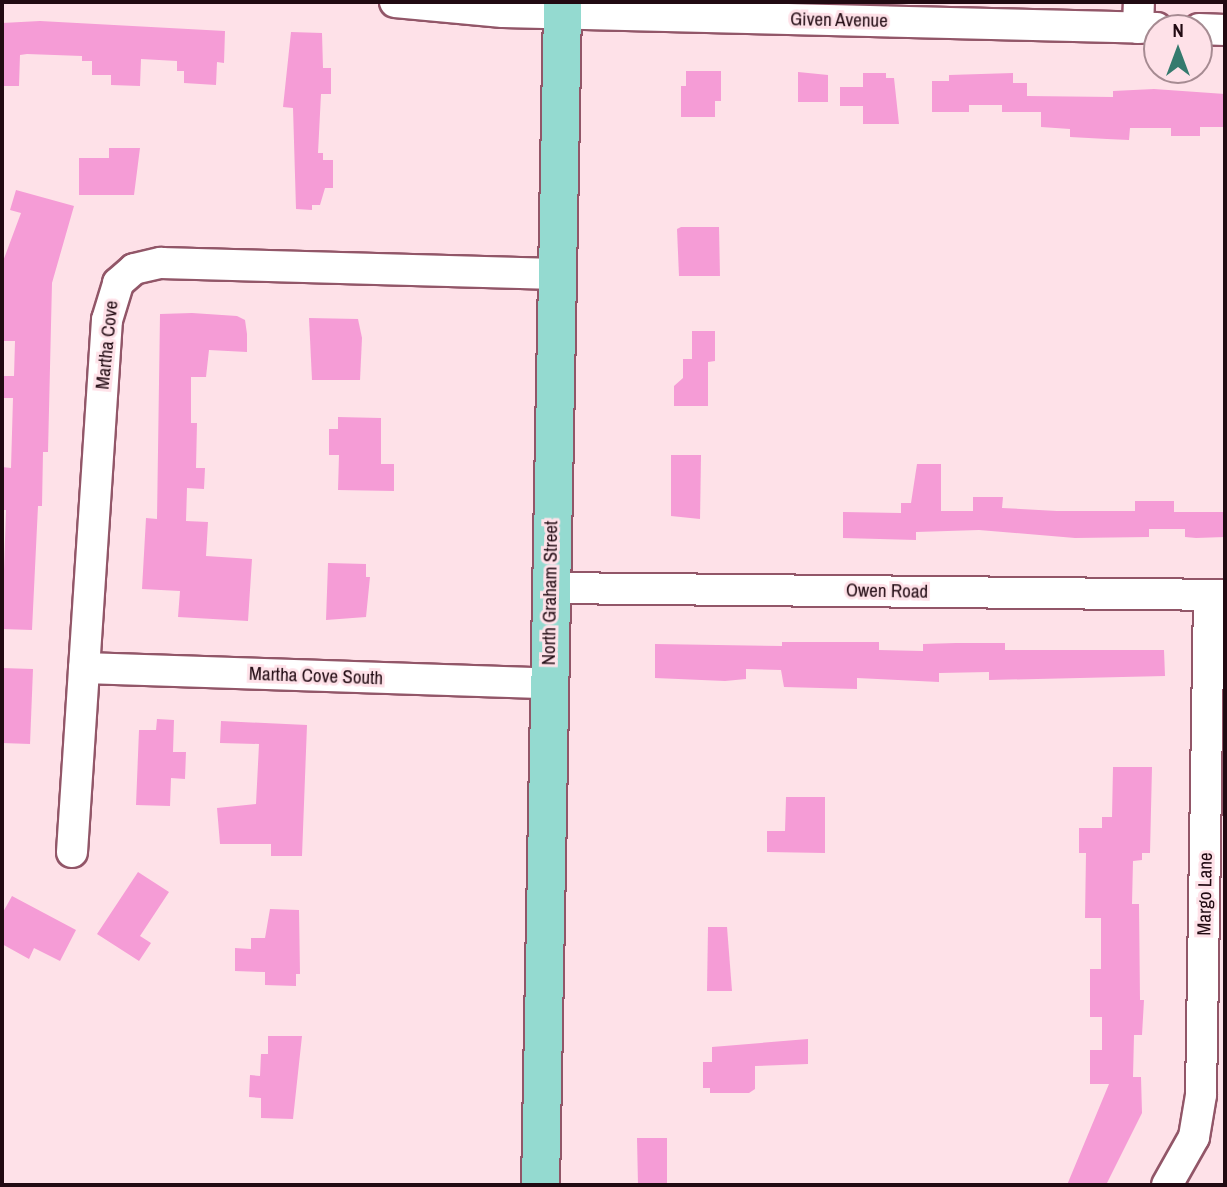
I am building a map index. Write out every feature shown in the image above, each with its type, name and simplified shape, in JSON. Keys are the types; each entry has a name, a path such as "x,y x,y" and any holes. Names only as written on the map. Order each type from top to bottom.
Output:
{"main road":[{"name":"North Graham Street","path":"540,1185 561,8"}],"street":[{"name":"Given Avenue","path":"395,2 450,9 561,8 1143,19"},
{"name":"Martha Cove","path":"72,852 107,320 113,291 125,275 134,268 161,263 556,275"},
{"name":"Owen Road","path":"550,588 1217,595"},
{"name":"Margo Lane","path":"1167,1185 1194,1137 1214,1060 1217,595"},
{"name":"Martha Cove South","path":"84,668 548,683"}],"building":[{"path":"40,21 225,31 224,63 217,62 216,85 184,83 184,71 177,71 177,61 141,59 140,86 111,85 111,75 92,75 92,61 82,61 82,56 27,54 20,55 19,86 2,86 2,23"},
{"path":"291,32 322,33 323,68 331,68 331,94 321,94 318,153 323,153 323,160 333,160 333,188 325,188 320,205 312,205 312,210 296,209 293,108 283,107"},
{"path":"686,71 721,71 721,101 715,101 715,117 681,117 681,86 686,86"},
{"path":"798,72 828,75 828,102 798,102"},
{"path":"863,73 886,73 886,78 894,78 899,124 863,124 863,106 840,106 840,87 863,87"},
{"path":"1013,73 1013,83 1027,83 1027,96 1113,97 1113,91 1154,89 1225,94 1225,127 1200,127 1200,136 1171,136 1171,128 1130,128 1129,140 1107,139 1070,137 1070,129 1041,127 1041,112 1002,112 1002,105 969,105 969,112 932,112 932,81 949,81 949,75"},
{"path":"109,148 140,148 134,195 79,195 79,158 109,158"},
{"path":"16,190 74,206 52,283 48,452 43,452 42,506 38,506 32,630 2,629 6,510 2,510 2,467 11,468 13,398 2,398 2,376 14,376 15,341 3,341 2,264 21,213 10,210"},
{"path":"719,227 720,276 679,276 677,229"},
{"path":"160,314 237,316 245,320 247,352 209,350 206,377 191,377 191,423 197,423 196,468 205,468 204,489 187,488 186,521 208,522 206,556 252,559 248,621 178,617 180,591 142,589 146,518 157,519"},
{"path":"309,318 358,319 362,338 360,380 312,380"},
{"path":"692,331 715,331 715,361 708,362 708,406 674,406 674,386 683,378 683,359 692,359"},
{"path":"338,417 381,418 381,464 394,464 394,491 338,490 339,455 329,455 329,429 338,429"},
{"path":"671,455 701,455 700,519 671,516"},
{"path":"917,464 941,464 941,511 973,511 973,497 1003,497 1002,508 1057,511 1135,511 1135,501 1174,501 1174,512 1225,512 1225,537 1185,537 1185,529 1149,529 1149,537 1075,538 979,530 916,532 916,540 843,538 843,512 901,513 901,503 911,503"},
{"path":"328,563 366,564 366,577 370,577 366,617 326,620"},
{"path":"782,642 879,642 879,650 923,651 923,644 956,643 1005,643 1005,650 1164,650 1165,676 989,680 989,672 939,673 939,682 857,678 857,689 784,687 781,670 746,669 746,679 725,681 655,678 655,644 782,646"},
{"path":"2,668 33,669 30,744 2,743"},
{"path":"157,719 174,720 173,752 186,752 185,779 171,778 170,806 136,805 139,730 156,730"},
{"path":"221,721 307,725 302,856 271,856 271,844 220,844 217,808 256,804 259,744 220,743"},
{"path":"1113,767 1152,767 1150,853 1142,853 1142,860 1133,861 1132,904 1139,904 1140,1000 1144,1000 1142,1035 1134,1035 1133,1077 1141,1077 1142,1113 1106,1185 1067,1185 1109,1084 1090,1084 1090,1050 1102,1050 1102,1017 1090,1017 1090,969 1101,969 1101,918 1085,918 1086,853 1079,853 1079,828 1102,828 1102,817 1112,817"},
{"path":"786,797 825,797 825,853 767,852 767,831 785,831"},
{"path":"138,872 169,892 140,936 151,943 139,961 97,934"},
{"path":"12,896 76,930 60,961 34,948 29,959 2,944 2,914"},
{"path":"270,909 299,910 300,974 296,974 296,986 265,985 265,972 235,971 235,948 251,949 251,938 265,938"},
{"path":"708,927 727,927 732,991 707,991"},
{"path":"268,1036 302,1036 293,1119 261,1118 261,1098 249,1097 250,1075 260,1076 261,1054 268,1054"},
{"path":"808,1039 808,1064 755,1066 755,1089 749,1093 710,1093 710,1088 703,1088 703,1062 712,1062 712,1047"},
{"path":"637,1138 667,1138 667,1185 638,1185"}]}
